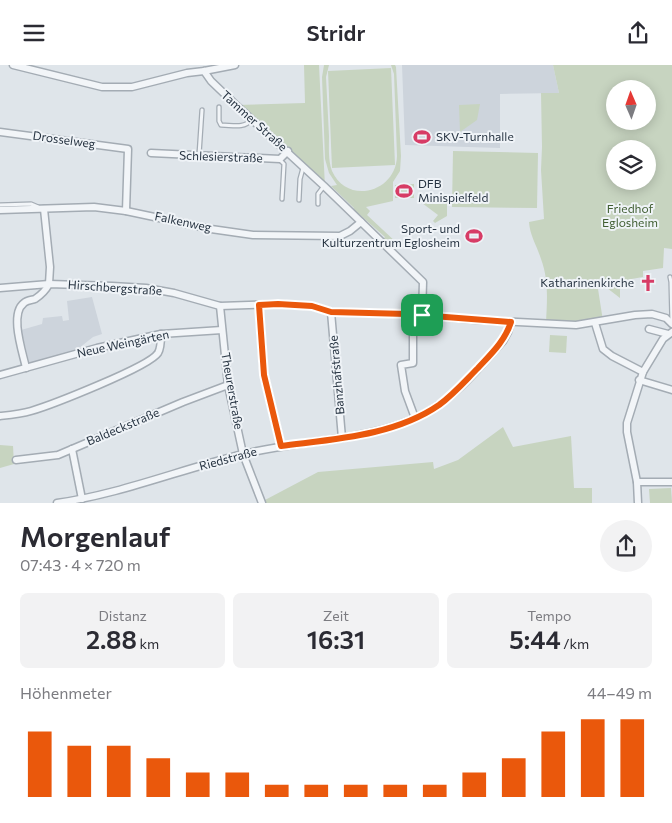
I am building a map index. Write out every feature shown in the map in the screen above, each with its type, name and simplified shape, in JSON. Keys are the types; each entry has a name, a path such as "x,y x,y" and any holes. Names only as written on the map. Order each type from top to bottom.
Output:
{"street":[{"path":"13,65 102,87 132,87 188,73 235,65"},
{"name":"Tammer Straße","path":"204,71 211,81 324,185 423,282 422,315"},
{"name":"Drosselweg","path":"0,131 128,149 126,211"},
{"name":"Schlesierstraße","path":"152,153 280,159 288,151"},
{"name":"Falkenweg","path":"0,210 94,207 126,211 211,229 253,235 340,236 350,231 361,221"},
{"path":"26,368 17,325 18,312 24,303 36,299 49,284 50,267 44,209"},
{"name":"Hirschbergstraße","path":"0,288 49,284 146,288 174,293 220,306 312,306 331,312 422,315 576,325 652,314 666,318 672,323"},
{"path":"259,305 264,375 281,446"},
{"name":"Theurerstraße","path":"220,306 228,385 243,454 262,503"},
{"name":"Banzhafstraße","path":"331,312 342,438"},
{"path":"412,315 413,363 401,365 405,391 415,418"},
{"name":"Riedstraße","path":"57,503 104,495 243,454 281,446 342,438 381,429 415,418 439,405 454,393 503,341 508,333 511,322"},
{"path":"595,323 597,333 606,352 643,372"},
{"path":"638,503 637,482 627,433 627,423 643,372 670,333 649,329"},
{"name":"Neue Weingärten","path":"0,375 97,348 161,334 222,330"},
{"path":"0,416 16,415 51,404 140,366 157,354 161,334"},
{"path":"640,380 672,390"},
{"name":"Baldeckstraße","path":"16,461 58,455 182,402 228,385"},
{"path":"72,449 82,499"},
{"path":"637,482 672,482"}],"lane":[{"path":"220,107 219,121 221,125 247,125 252,119"},
{"path":"198,156 202,110"},
{"path":"280,159 284,164 282,199"},
{"path":"299,200 300,179 304,167"},
{"path":"318,204 318,194 324,185"},
{"path":"0,205 31,205 44,209"},
{"path":"670,277 672,323"}],"shaded area":[{"path":"402,65 553,65 559,93 500,94 500,148 405,145"},
{"path":"92,297 102,334 93,337 74,352 30,365 21,330 42,324 43,318 62,316 63,321 69,320 67,301"}],"green space":[{"path":"304,65 319,65 325,187 236,105 305,103"},
{"path":"324,65 329,65 326,77 329,153 332,171 339,182 348,188 359,191 370,190 380,186 389,179 395,169 397,156 394,74 391,65 396,67 401,156 400,171 393,182 393,201 366,207 370,211 367,215 398,244 392,250 381,241 385,237 359,214 355,217 350,212 354,208 331,186 337,185 329,173 325,159 322,77"},
{"name":"Friedhof Eglosheim","path":"553,65 672,65 672,249 664,248 663,268 643,271 643,277 620,281 620,298 607,288 598,289 603,321 546,323 547,291 544,267 529,222 544,219 541,170 541,93 559,93"},
{"path":"391,68 395,165 332,168 328,71"},
{"path":"480,104 477,120 460,132 459,105"},
{"path":"453,151 538,153 537,208 452,207"},
{"name":"DFB Minispielfeld","path":"414,184 414,198 395,198 395,185"},
{"path":"418,196 447,196 447,216 435,223 433,221 438,215 418,200"},
{"path":"550,335 567,336 566,353 549,352"},
{"path":"503,427 513,447 571,436 574,488 592,488 592,503 266,503 265,500 318,472 433,462 434,469 458,460"},
{"path":"0,445 13,446 14,464 0,468"},
{"path":"671,488 672,503 650,503 649,489"}],"place":[{"name":"SKV-Turnhalle","path":"422,137"},
{"name":"DFB Minispielfeld","path":"404,191"},
{"name":"Sport- und Kulturzentrum Eglosheim","path":"474,236"},
{"name":"Katharinenkirche","path":"648,283"}],"route":[{"path":"259,305 312,306 331,312 422,315 511,322 508,333 493,352 454,393 424,414 398,425 342,438 281,446 264,375 259,305"}]}
